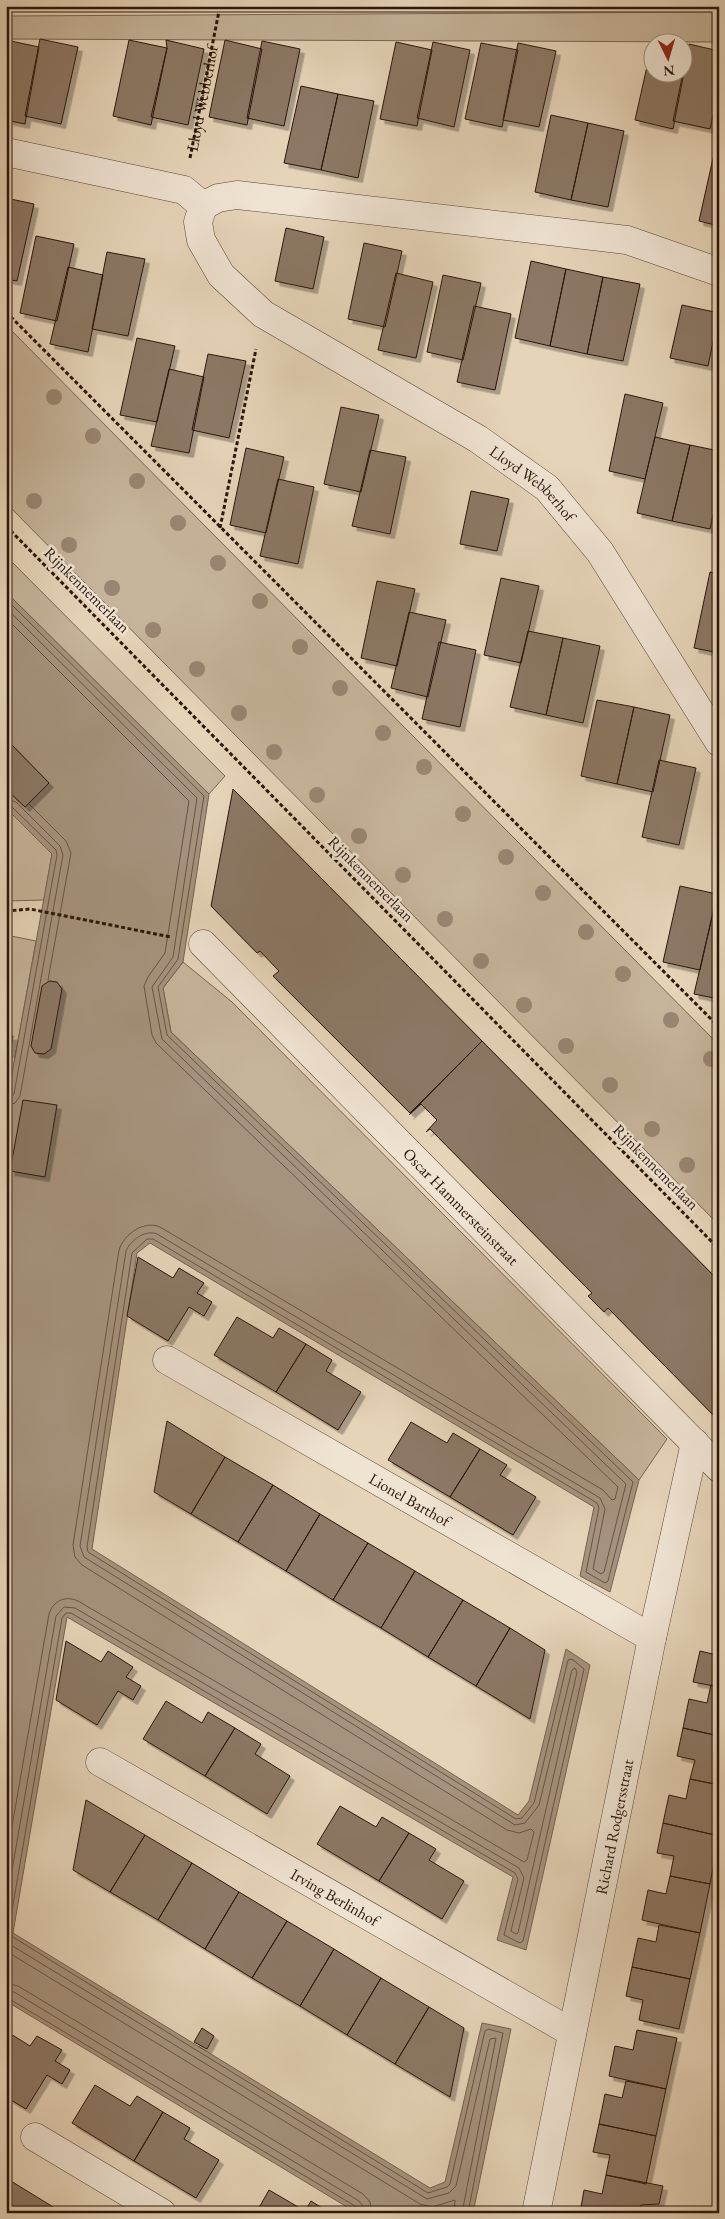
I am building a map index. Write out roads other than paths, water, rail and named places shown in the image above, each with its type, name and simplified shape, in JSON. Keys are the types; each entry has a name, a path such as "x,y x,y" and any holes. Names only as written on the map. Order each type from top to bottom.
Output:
{"street":[{"path":"6,152 194,198 218,198 237,195 627,240 719,272"},
{"name":"Lloyd Webberhof","path":"194,198 201,240 221,275 263,314 478,439 547,488 600,552 719,742"},
{"name":"Oscar Hammersteinstraat","path":"203,944 719,1468"},
{"name":"Lionel Barthof","path":"167,1360 652,1638"},
{"name":"Richard Rodgersstraat","path":"536,2213 652,1638 695,1443"},
{"name":"Irving Berlinhof","path":"100,1762 571,2032"},
{"path":"35,2137 162,2213"}],"water":[{"path":"6,592 209,794 183,962 163,988 171,1032 639,1480 610,1592 580,1576 594,1507 150,1243 137,1253 92,1549 518,1815 529,1801 566,1649 590,1665 526,1950 497,1940 513,1877 67,1617 13,1933 430,2188 445,2182 482,2023 511,2029 473,2213 357,2213 6,2001 6,1107 52,854 6,808"}]}
